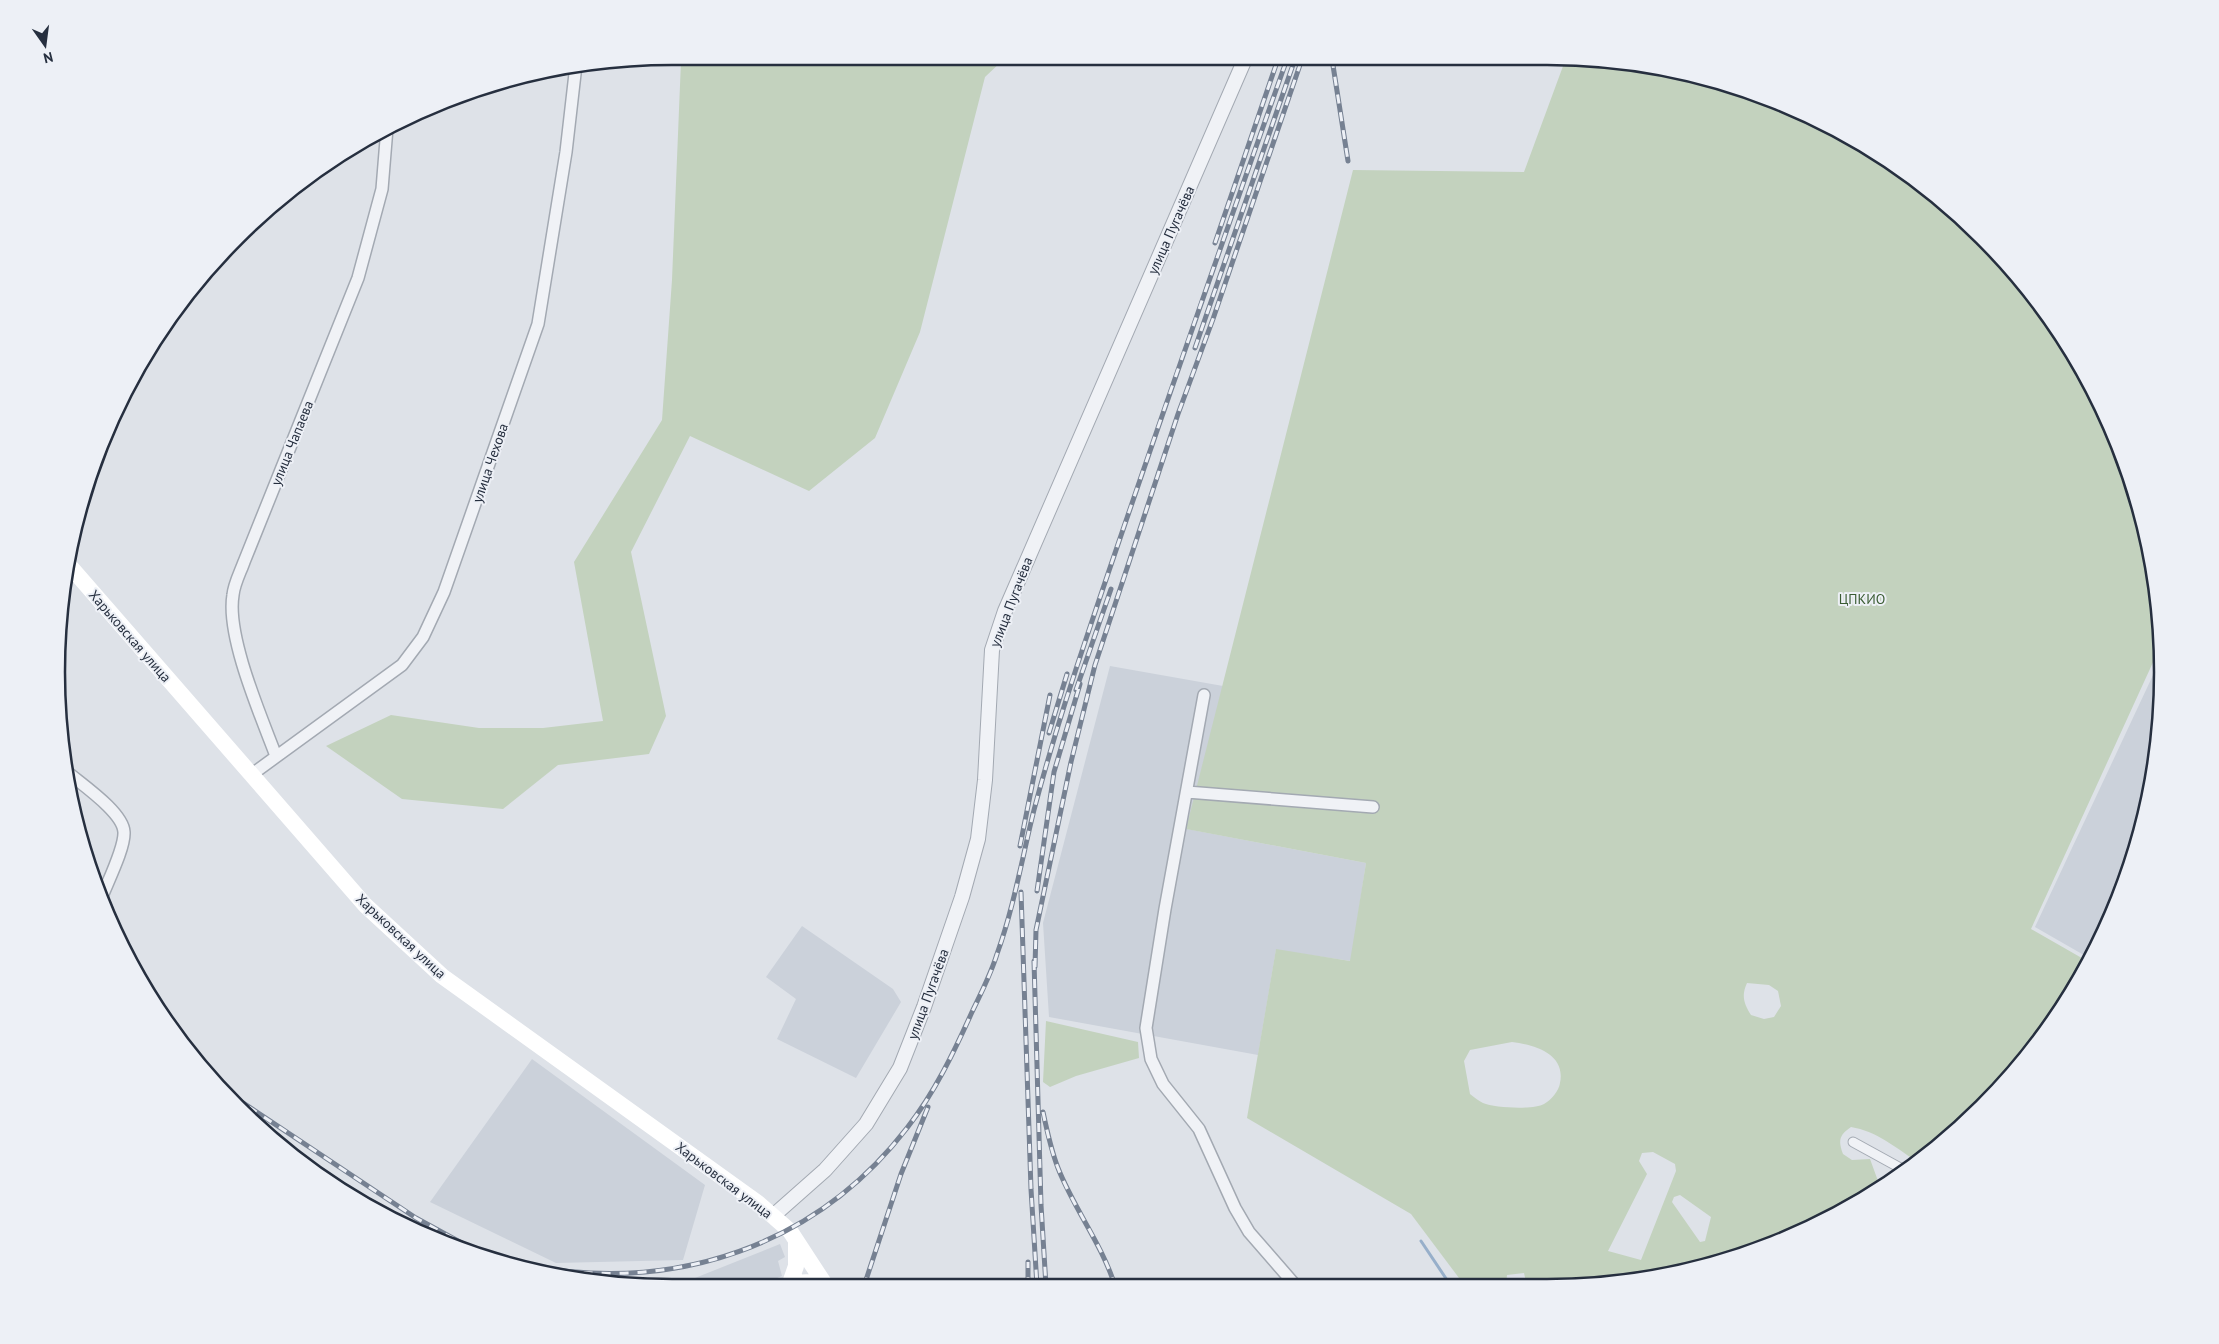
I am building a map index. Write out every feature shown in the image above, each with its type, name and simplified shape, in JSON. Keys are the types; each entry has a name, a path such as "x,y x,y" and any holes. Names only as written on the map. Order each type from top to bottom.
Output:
{"main road":[{"name":"Харьковская улица","path":"73,576 365,905 442,976 657,1129 773,1216 790,1231 821,1279"},
{"path":"792,1279 796,1266 796,1241"}],"street":[{"name":"улица Пугачёва","path":"773,1216 825,1170 866,1124 900,1068 924,1007 962,897 978,839 985,780 992,650 1004,611 1242,65"},
{"name":"улица Чехова","path":"251,775 402,665 422,637 444,592 538,324 566,152 575,73"},
{"name":"улица Чапаева","path":"276,756 252,693 232,622 233,595 244,562 358,278 382,189 386,137"},
{"path":"1204,695 1188,792 1165,910 1146,1028 1151,1059 1163,1084 1199,1129 1235,1208 1249,1232 1290,1279"},
{"path":"75,779 116,814 124,832 121,846 105,888"},
{"path":"1188,792 1373,807"},
{"path":"1853,1142 1898,1167"}],"shaded area":[{"path":"1110,666 1223,686 1187,829 1366,863 1351,961 1276,950 1258,1055 1049,1017 1043,923"},
{"path":"2154,673 2153,712 2142,790 2122,867 2108,904 2084,955 2035,927"},
{"path":"802,926 893,989 901,1002 856,1078 777,1039 796,999 766,977"},
{"path":"532,1059 705,1185 683,1260 556,1263 430,1202"},
{"path":"780,1244 785,1257 778,1261 782,1276 775,1279 692,1279"}],"green space":[{"path":"681,65 998,65 985,77 920,332 875,438 809,491 690,436 631,552 666,716 649,754 558,765 503,809 402,799 326,746 391,715 479,728 543,728 603,721 574,562 662,420 672,280"},
{"name":"ЦПКИО","path":"1563,65 1626,70 1704,86 1742,97 1779,111 1815,128 1850,146 1884,167 1917,190 1976,243 2029,302 2052,335 2073,369 2108,440 2122,477 2142,554 2149,593 2154,661 2031,929 2082,958 2073,976 2029,1042 1976,1101 1947,1128 1911,1158 1877,1136 1851,1127 1844,1133 1841,1139 1840,1145 1843,1154 1852,1160 1870,1159 1878,1181 1850,1198 1779,1233 1742,1247 1704,1258 1626,1274 1587,1278 1525,1279 1524,1273 1507,1275 1507,1279 1460,1279 1411,1214 1247,1118 1276,949 1350,961 1366,863 1186,829 1353,170 1524,172","holes":["1747,983 1769,985 1778,991 1781,1006 1774,1017 1764,1019 1751,1015 1744,1000","1512,1042 1539,1049 1554,1058 1558,1065 1561,1073 1558,1089 1544,1104 1514,1108 1496,1106 1483,1103 1470,1094 1464,1061 1470,1050","1653,1152 1675,1164 1676,1171 1641,1260 1608,1251 1647,1174 1639,1161 1642,1153","1680,1195 1711,1217 1705,1241 1700,1242 1672,1202 1674,1197"]},
{"path":"1046,1021 1138,1042 1139,1058 1076,1076 1050,1087 1043,1082"}],"waterway":[{"path":"1421,1241 1446,1279"}],"railway":[{"path":"1215,243 1276,65"},
{"path":"587,1273 638,1272 689,1265 739,1251 786,1231 830,1203 871,1169 907,1128 935,1086 951,1057 995,961 1013,900 1040,787 1074,674 1162,415 1285,65"},
{"path":"1195,348 1293,65"},
{"path":"1035,967 1036,930 1071,762 1095,665 1178,414 1213,319 1300,65"},
{"path":"1333,65 1348,161"},
{"path":"1076,690 1111,589"},
{"path":"1049,733 1067,674"},
{"path":"1037,891 1054,772 1080,684"},
{"path":"1020,846 1050,695"},
{"path":"1021,892 1031,1189 1037,1279"},
{"path":"1034,961 1041,1205 1046,1279"},
{"path":"866,1279 901,1174 928,1107"},
{"path":"250,1108 416,1218 451,1237"},
{"path":"1043,1112 1058,1168 1103,1256 1112,1279"},
{"path":"1028,1262 1028,1279"}]}
